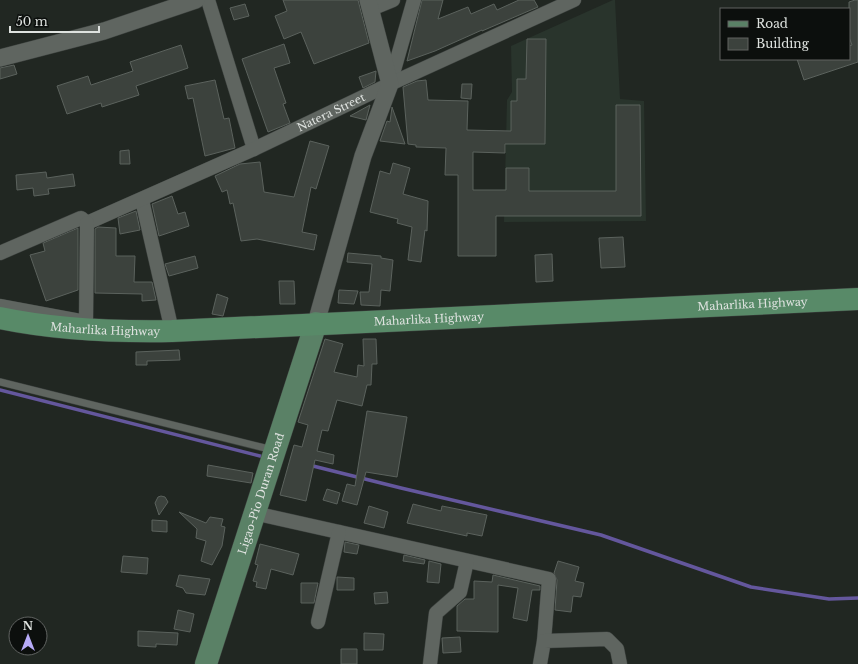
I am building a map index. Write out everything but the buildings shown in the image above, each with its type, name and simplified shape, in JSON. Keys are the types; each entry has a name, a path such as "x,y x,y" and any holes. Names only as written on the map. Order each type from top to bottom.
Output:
{"highway":[{"name":"Maharlika Highway","path":"0,318 49,327 133,332 858,299"}],"main road":[{"name":"Ligao-Pio Duran Road","path":"206,664 316,323"}],"street":[{"path":"0,58 104,31 196,0"},
{"path":"208,0 254,149"},
{"path":"390,84 370,4 393,0"},
{"path":"316,323 363,156 390,84 414,0"},
{"name":"Natera Street","path":"87,223 142,200 254,149 390,84 574,0"},
{"path":"142,200 172,331"},
{"path":"0,253 81,218 87,223 86,322 0,306"},
{"path":"254,512 549,579 544,641 540,664"},
{"path":"318,622 339,532"},
{"path":"430,664 436,613 460,592 467,561"},
{"path":"544,641 607,639 617,649 620,664"}],"lane":[{"path":"0,382 274,451"}],"shaded area":[{"path":"615,0 620,99 644,101 646,221 504,222 507,100 512,92 511,46"}],"waterway":[{"path":"0,390 264,457"},
{"path":"309,465 601,535 751,587 829,599 858,598"}]}
